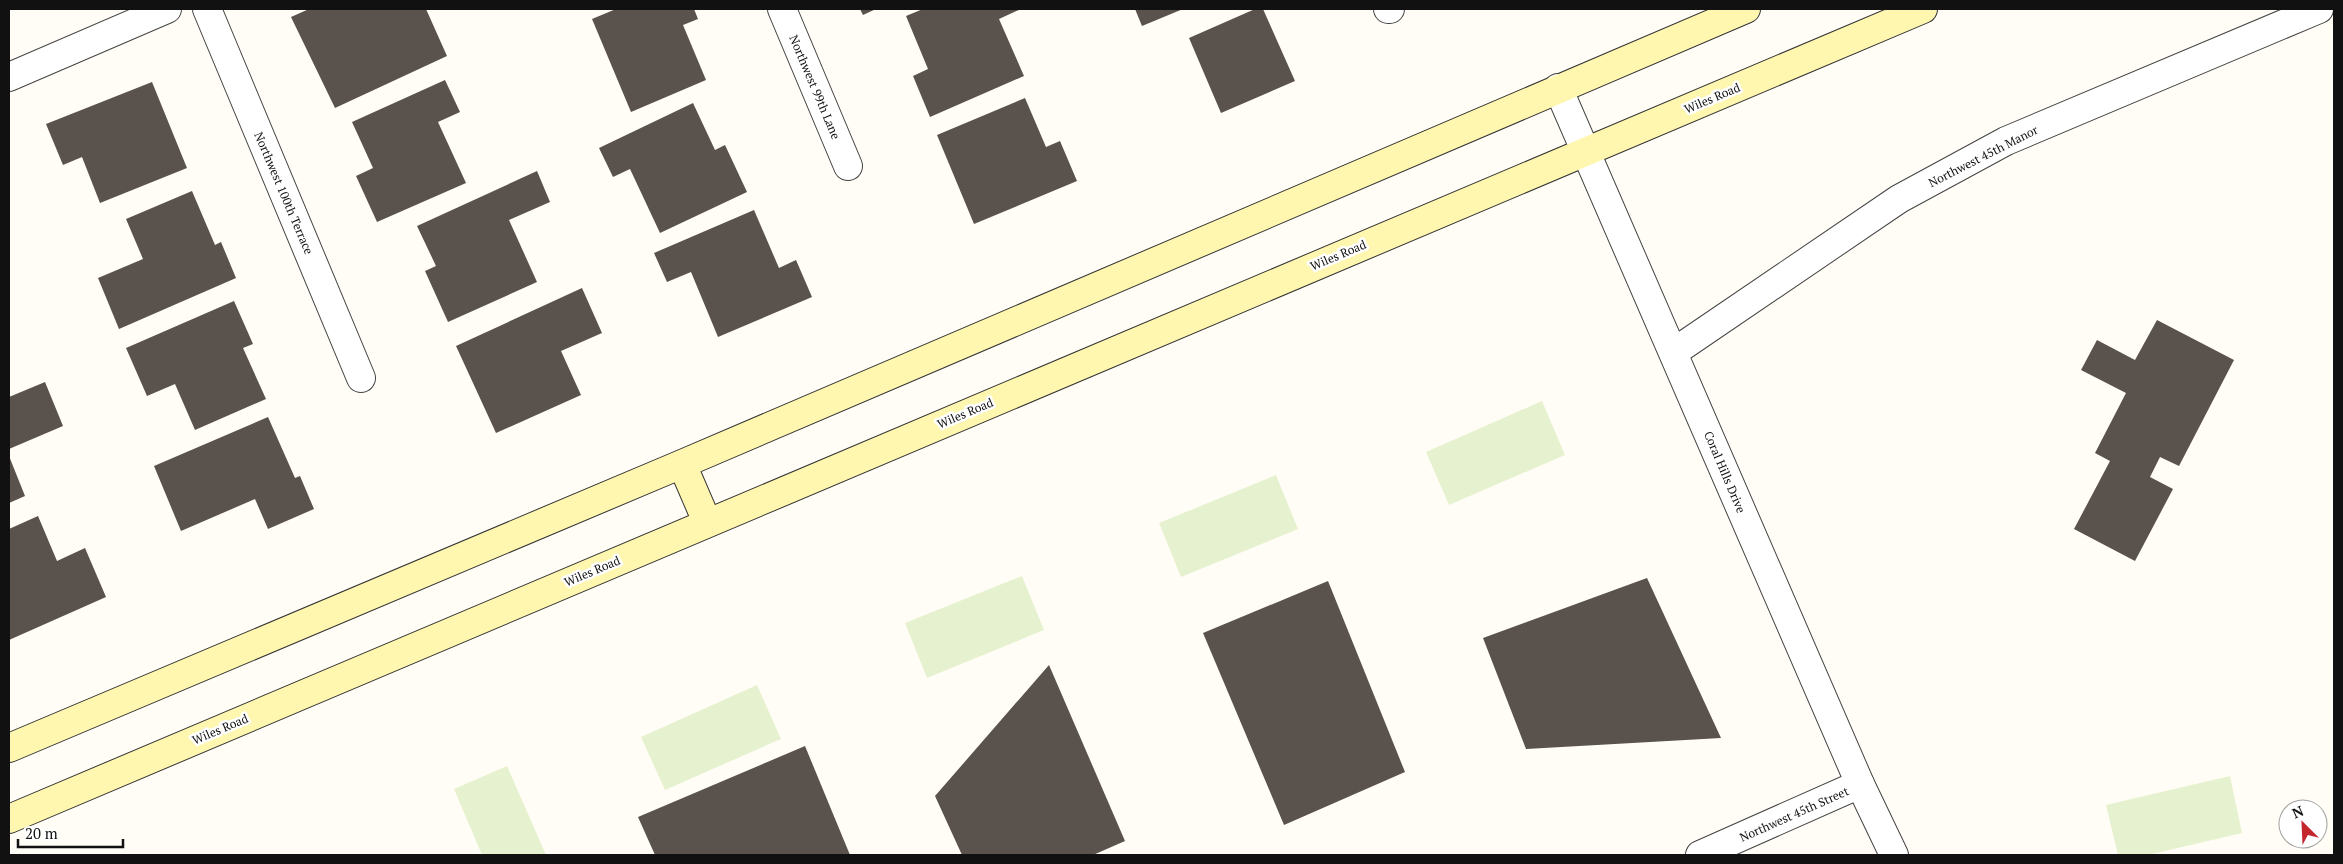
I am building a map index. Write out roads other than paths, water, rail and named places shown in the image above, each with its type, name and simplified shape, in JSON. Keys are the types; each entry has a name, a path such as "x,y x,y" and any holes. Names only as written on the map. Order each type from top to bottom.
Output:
{"main road":[{"path":"9,748 682,464 1746,9"},
{"name":"Wiles Road","path":"9,819 1923,9"},
{"path":"682,464 707,522"}],"street":[{"path":"9,76 167,9"},
{"name":"Northwest 100th Terrace","path":"207,9 361,378"},
{"name":"Northwest 99th Lane","path":"782,9 848,166"},
{"name":"Northwest 45th Manor","path":"1674,352 1899,199 2006,141 2319,9"},
{"name":"Coral Hills Drive","path":"1558,88 1860,784 1894,855"},
{"name":"Northwest 45th Street","path":"1700,855 1860,784"}]}
